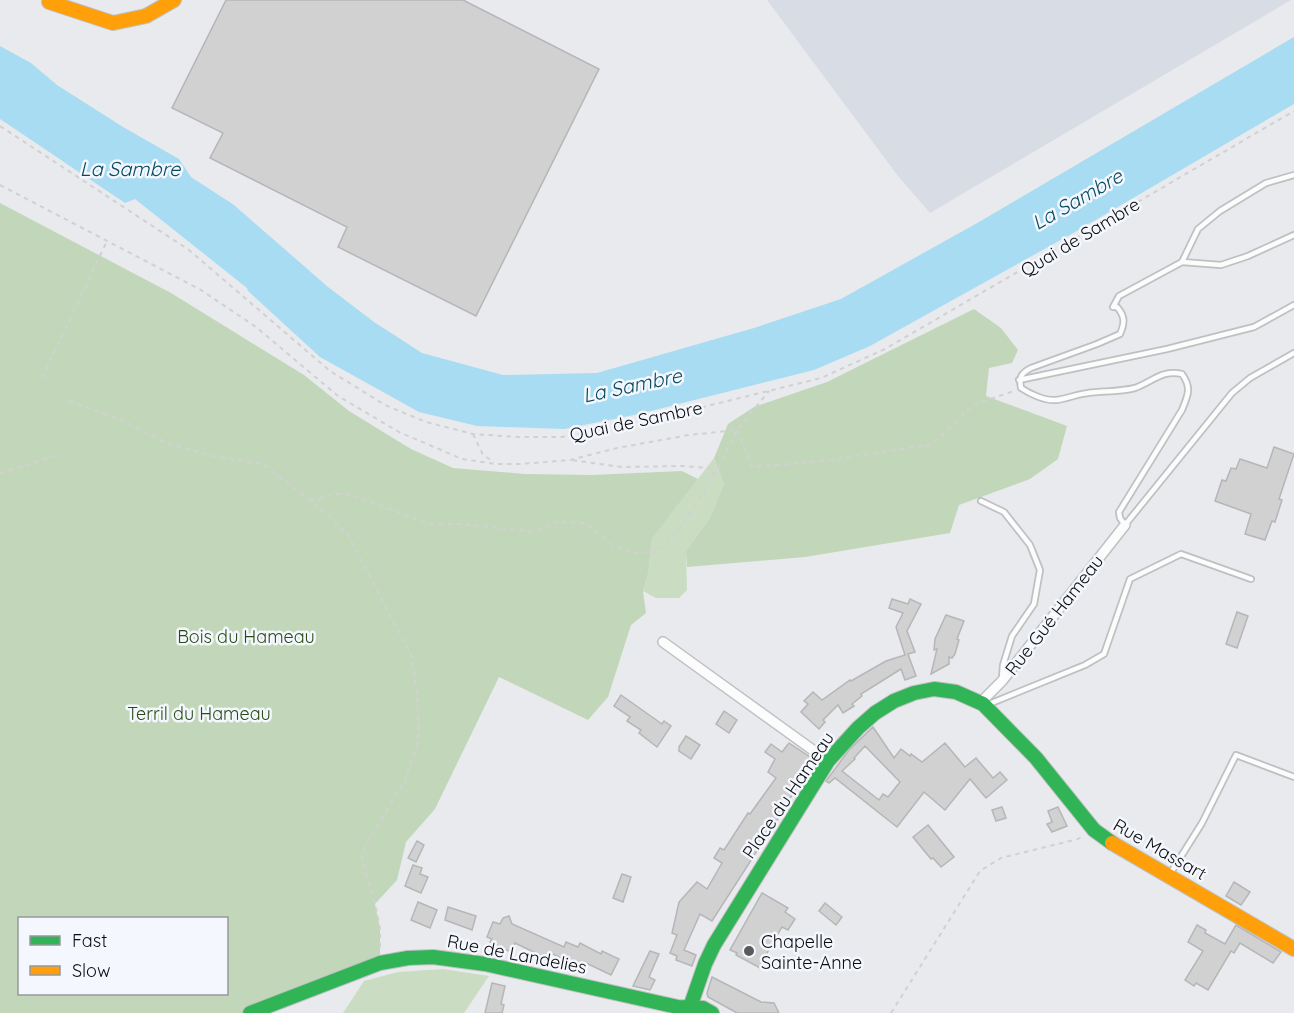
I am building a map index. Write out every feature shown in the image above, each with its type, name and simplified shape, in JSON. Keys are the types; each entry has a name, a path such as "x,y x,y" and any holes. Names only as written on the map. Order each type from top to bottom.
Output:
{"street":[{"path":"50,2 113,23 146,16 174,0"},
{"name":"Rue Gué Hameau","path":"982,704 1125,525"},
{"path":"663,642 828,761"},
{"name":"Place du Hameau","path":"689,1010 714,945 828,761 848,737 865,721 903,696 925,691 952,691 965,694 982,704"},
{"name":"Rue Massart","path":"982,704 1044,765 1094,830 1294,948"},
{"name":"Rue de Landelies","path":"250,1013 380,963 408,958 458,959 689,1010 703,1008 712,1013"}],"lane":[{"path":"1182,262 1198,229 1220,211 1266,183 1294,175"},
{"path":"1294,235 1248,256 1221,265 1182,262 1119,296 1113,307 1117,307 1123,314 1124,325 1120,334 1031,368 1023,372 1019,380 1021,388 1029,394 1054,400 1086,393 1132,388 1173,371 1182,374 1188,382 1190,392 1182,410 1119,512 1125,525 1232,393 1250,378 1294,353"},
{"path":"1019,380 1167,350 1254,327 1294,305"},
{"path":"981,501 1004,512 1030,544 1040,570 1034,604 1012,636 1003,665 1002,681"},
{"path":"982,704 1085,664 1104,654 1130,579 1181,554 1251,579"},
{"path":"1169,875 1202,824 1236,755 1294,777"}],"path":[{"name":"Quai de Sambre","path":"0,126 189,250 330,371 385,405 426,422 473,434 562,437 690,410 821,378 885,349 1294,111"},
{"path":"0,185 201,290 256,327 338,396 399,432 462,459 496,464 570,460 679,437 737,430"},
{"path":"42,378 107,241"},
{"path":"737,430 752,467 832,460 933,444 973,405 1021,388"},
{"path":"310,501 336,494 353,495 429,524 462,524 536,532 556,522 585,523 614,546 637,553 658,552 686,520 714,476 737,430 770,390"},
{"path":"69,401 117,418 166,442 213,456 263,464 348,535 411,655 417,693 419,733 416,747 404,782 365,846 362,860 380,928 380,963"},
{"path":"473,434 483,455 496,464"},
{"path":"0,474 61,454"},
{"path":"570,460 622,467 710,468 714,476"},
{"path":"891,1013 980,871 1001,858 1078,839 1094,830"}],"shaded area":[{"path":"767,0 1291,0 930,213 898,176"}],"green space":[{"name":"Bois du Hameau","path":"0,203 171,293 304,375 349,411 411,449 453,468 525,474 592,475 682,471 698,479 652,539 648,574 643,591 646,613 631,625 608,697 588,720 499,677 435,809 406,842 397,880 375,904 380,928 380,963 250,1013 0,1013"},
{"path":"974,309 1001,328 1018,350 1012,363 989,368 986,396 1067,426 1058,459 1030,479 959,505 950,533 805,557 687,567 686,551 710,518 724,484 714,458 728,424 754,407 827,382"},
{"path":"714,458 724,484 710,518 686,551 687,590 679,598 656,598 643,591 648,574 652,539"},
{"path":"443,969 489,976 464,1013 343,1013 364,981 398,972"}],"water":[{"name":"La Sambre","path":"1294,37 1294,104 1075,232 870,346 814,370 639,414 564,429 477,426 419,412 320,357 247,288 135,199 125,203 0,119 0,46 31,63 57,85 123,127 179,159 191,177 234,205 328,287 374,322 422,353 503,375 597,373 754,328 841,299 979,222"}],"building":[{"path":"226,0 463,0 599,69 476,316 338,247 347,227 210,158 223,133 172,108"},
{"path":"1274,447 1294,454 1279,499 1282,500 1275,522 1272,521 1265,540 1245,534 1251,514 1215,501 1222,480 1226,481 1231,468 1236,469 1240,459 1267,468"},
{"path":"892,599 908,604 910,599 921,604 907,631 915,652 908,654 916,676 905,680 901,669 861,694 862,696 852,704 854,706 843,713 838,705 823,720 825,722 819,729 801,712 808,704 804,701 813,692 822,700 850,680 886,661 905,655 896,627 903,613 889,608"},
{"path":"1237,612 1248,616 1237,648 1226,644"},
{"path":"946,615 964,621 957,639 959,640 955,654 952,658 949,657 949,664 931,674 937,649 934,650 935,639"},
{"path":"621,695 662,724 664,721 671,726 657,747 639,733 641,730 627,721 630,717 614,706"},
{"path":"724,711 737,720 729,733 716,724"},
{"path":"873,727 894,758 901,749 922,762 945,743 965,767 976,758 993,778 1000,772 1007,780 986,798 970,779 945,810 924,792 897,827 835,778 829,783 826,781 849,750","holes":["865,746 900,782 888,797 883,794 879,800 842,771"]},
{"path":"686,736 700,745 691,759 679,751"},
{"path":"789,743 813,759 795,783 798,785 777,820 712,921 700,914 684,950 696,955 692,966 676,960 677,956 670,953 677,935 672,933 679,902 697,882 707,889 722,863 714,858 720,848 724,850 748,813 750,814 776,778 768,772 775,759 765,752 771,744 782,752"},
{"path":"1002,807 1006,818 996,821 992,810"},
{"path":"1058,807 1067,826 1052,832 1047,824 1052,822 1048,811"},
{"path":"928,825 954,857 941,867 933,858 931,859 913,837"},
{"path":"417,841 424,845 416,862 408,858"},
{"path":"413,865 422,868 420,874 428,877 421,893 405,886"},
{"path":"622,874 631,877 623,902 613,898"},
{"path":"1234,882 1250,892 1241,905 1226,896"},
{"path":"762,893 788,908 785,912 795,919 788,930 782,927 767,953 764,960 767,961 762,969 730,950"},
{"path":"418,902 437,910 430,928 411,920"},
{"path":"825,903 842,917 836,925 819,911"},
{"path":"448,907 476,916 472,930 445,920"},
{"path":"509,916 512,924 564,947 566,942 578,947 580,943 601,954 602,951 619,959 611,975 584,962 581,968 549,952 546,958 515,943 511,952 490,942 492,939 487,937 493,922 500,924 503,918"},
{"path":"1197,925 1206,930 1205,933 1225,944 1236,925 1281,952 1273,963 1240,943 1234,953 1231,951 1208,990 1196,983 1194,986 1185,980 1203,951 1188,942"},
{"path":"650,951 659,954 649,977 655,980 650,990 633,986"},
{"path":"712,977 761,1002 774,1003 779,1013 737,1013 708,997"},
{"path":"492,983 505,986 501,1004 504,1005 502,1013 485,1013"}],"traffic: fast":[{"path":"688,1013 714,945 828,761 858,728 875,713 894,701 914,693 934,689 956,692 983,704 1036,758 1094,830 1112,843"},
{"path":"250,1013 380,963 408,958 433,957 485,964 678,1007 703,1008 712,1013"}],"traffic: slow":[{"path":"49,2 113,23 146,16 174,0"},
{"path":"1112,843 1294,949"}],"place":[{"name":"Chapelle Sainte-Anne","path":"749,951"}],"park label":[{"name":"Terril du Hameau","path":"199,713"}]}
